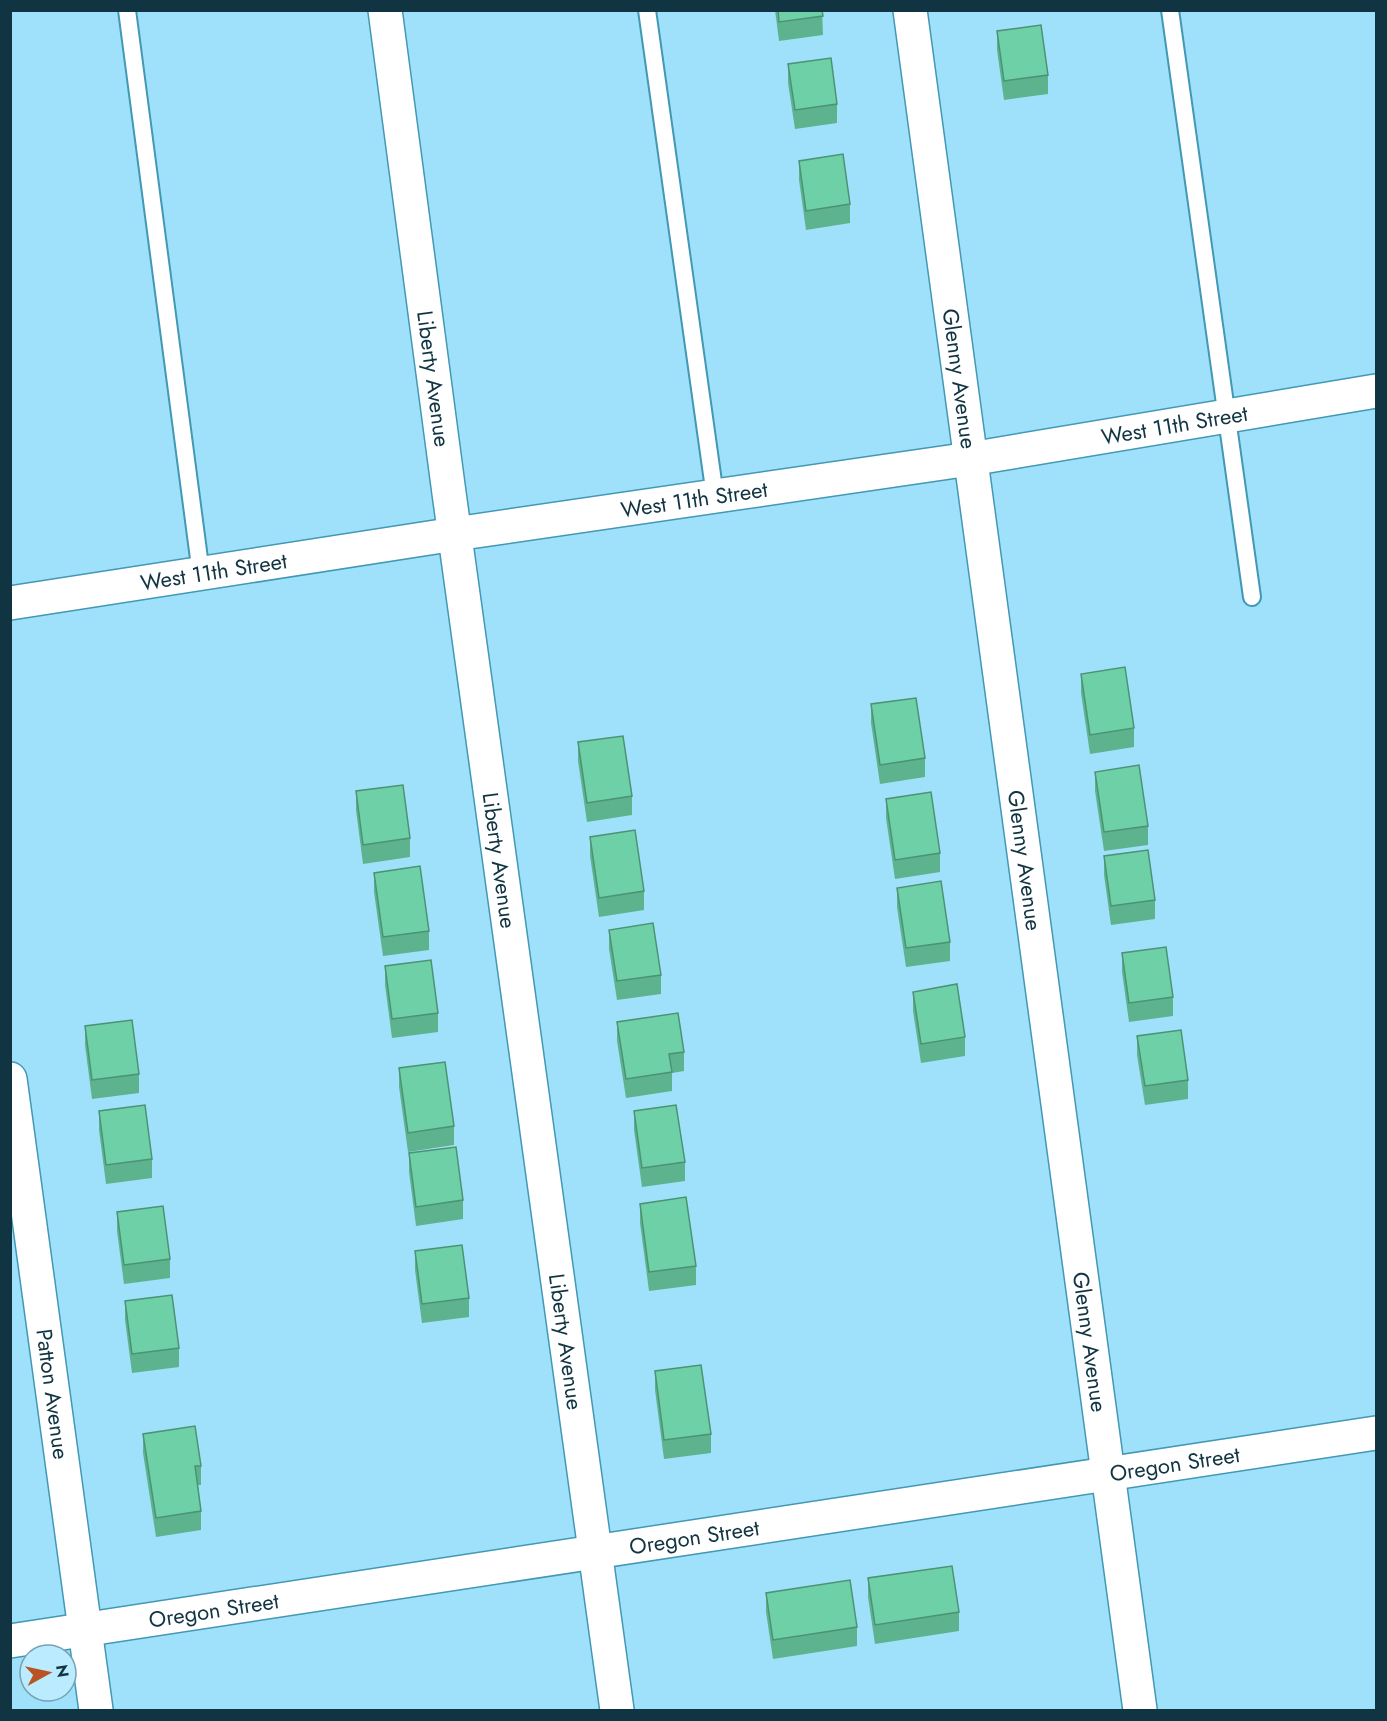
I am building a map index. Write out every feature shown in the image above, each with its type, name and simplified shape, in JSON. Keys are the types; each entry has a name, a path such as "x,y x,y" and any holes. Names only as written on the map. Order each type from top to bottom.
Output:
{"street":[{"name":"Liberty Avenue","path":"386,10 455,534 617,1710"},
{"name":"Glenny Avenue","path":"910,10 1140,1710"},
{"name":"West 11th Street","path":"10,603 455,534 970,459 1377,391"},
{"name":"Patton Avenue","path":"10,1079 96,1710"},
{"name":"Oregon Street","path":"10,1641 1377,1433"}],"lane":[{"path":"127,10 201,574"},
{"path":"647,10 715,496"},
{"path":"1170,10 1252,597"}],"building":[{"path":"778,10 822,10 823,16 779,22"},
{"path":"1041,25 1048,75 1004,81 997,31"},
{"path":"831,58 837,104 795,110 788,64"},
{"path":"843,154 850,204 806,211 799,161"},
{"path":"1125,667 1134,728 1090,735 1081,674"},
{"path":"916,698 925,758 880,765 871,704"},
{"path":"623,736 632,796 587,803 578,742"},
{"path":"1139,765 1148,826 1104,832 1095,772"},
{"path":"403,785 410,838 363,845 356,791"},
{"path":"931,792 940,853 895,860 886,799"},
{"path":"635,830 644,891 599,898 590,837"},
{"path":"1148,850 1155,900 1111,906 1104,856"},
{"path":"420,866 429,931 383,937 374,873"},
{"path":"941,881 950,942 906,948 897,888"},
{"path":"653,923 661,975 617,981 609,930"},
{"path":"1166,947 1173,997 1129,1003 1122,953"},
{"path":"431,960 438,1013 392,1019 385,966"},
{"path":"957,984 965,1037 921,1044 913,992"},
{"path":"678,1013 684,1052 669,1054 672,1072 626,1079 617,1022"},
{"path":"132,1020 139,1074 92,1080 85,1026"},
{"path":"1181,1030 1188,1080 1145,1086 1137,1036"},
{"path":"445,1062 454,1126 408,1133 399,1068"},
{"path":"145,1105 152,1159 106,1165 99,1111"},
{"path":"676,1105 685,1162 642,1168 634,1111"},
{"path":"456,1147 463,1200 416,1207 409,1153"},
{"path":"686,1197 696,1266 649,1272 640,1204"},
{"path":"163,1206 170,1259 124,1265 117,1212"},
{"path":"462,1245 469,1298 422,1304 415,1251"},
{"path":"172,1295 179,1348 132,1354 125,1301"},
{"path":"701,1365 711,1434 664,1440 655,1371"},
{"path":"195,1426 201,1466 195,1466 201,1511 156,1518 143,1434"},
{"path":"952,1566 959,1612 875,1625 868,1578"},
{"path":"850,1580 857,1627 773,1640 766,1593"}]}
